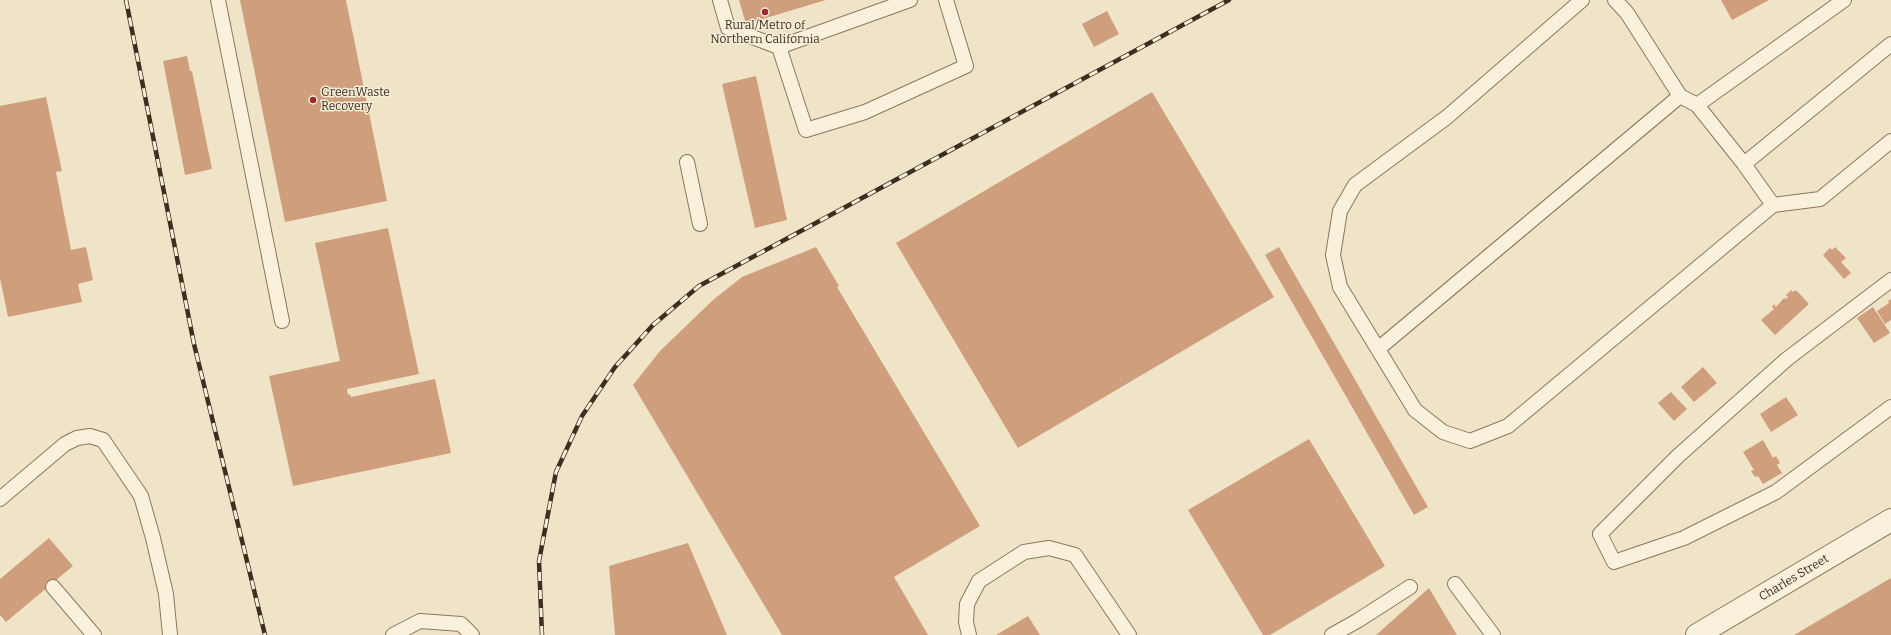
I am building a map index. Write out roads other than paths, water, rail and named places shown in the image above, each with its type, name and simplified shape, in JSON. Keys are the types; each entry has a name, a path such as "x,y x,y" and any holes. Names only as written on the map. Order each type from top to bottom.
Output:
{"street":[{"name":"Charles Street","path":"1697,635 1891,520"}],"lane":[{"path":"218,0 282,321"},
{"path":"720,0 728,28 779,47 910,0"},
{"path":"779,47 806,130 865,112 966,66 946,0"},
{"path":"1582,0 1447,117 1355,185 1340,211 1333,255 1340,287 1415,410 1443,432 1470,441 1508,426 1773,205 1820,199 1891,141"},
{"path":"1616,0 1627,14 1680,96 1697,105 1744,164 1773,205"},
{"path":"1697,105 1844,0"},
{"path":"1744,164 1891,44"},
{"path":"1378,349 1680,96"},
{"path":"687,162 700,224"},
{"path":"1891,280 1787,359 1678,456 1600,534 1614,562 1684,538 1776,492 1891,407"},
{"path":"0,499 64,444 77,438 90,436 103,440 141,496 153,538 166,594 170,635"},
{"path":"969,635 966,622 967,604 979,580 1024,552 1049,548 1075,555 1129,635"},
{"path":"1455,584 1493,635"},
{"path":"53,587 94,635"},
{"path":"1332,635 1410,587"},
{"path":"393,635 420,621 461,624 472,635"}],"railway":[{"path":"126,0 194,344 265,635"},
{"path":"542,635 539,561 556,472 582,416 615,367 653,325 699,286 1229,0"}],"place":[{"name":"Rural/Metro of Northern California","path":"765,12"},
{"name":"GreenWaste Recovery","path":"313,100"}]}
